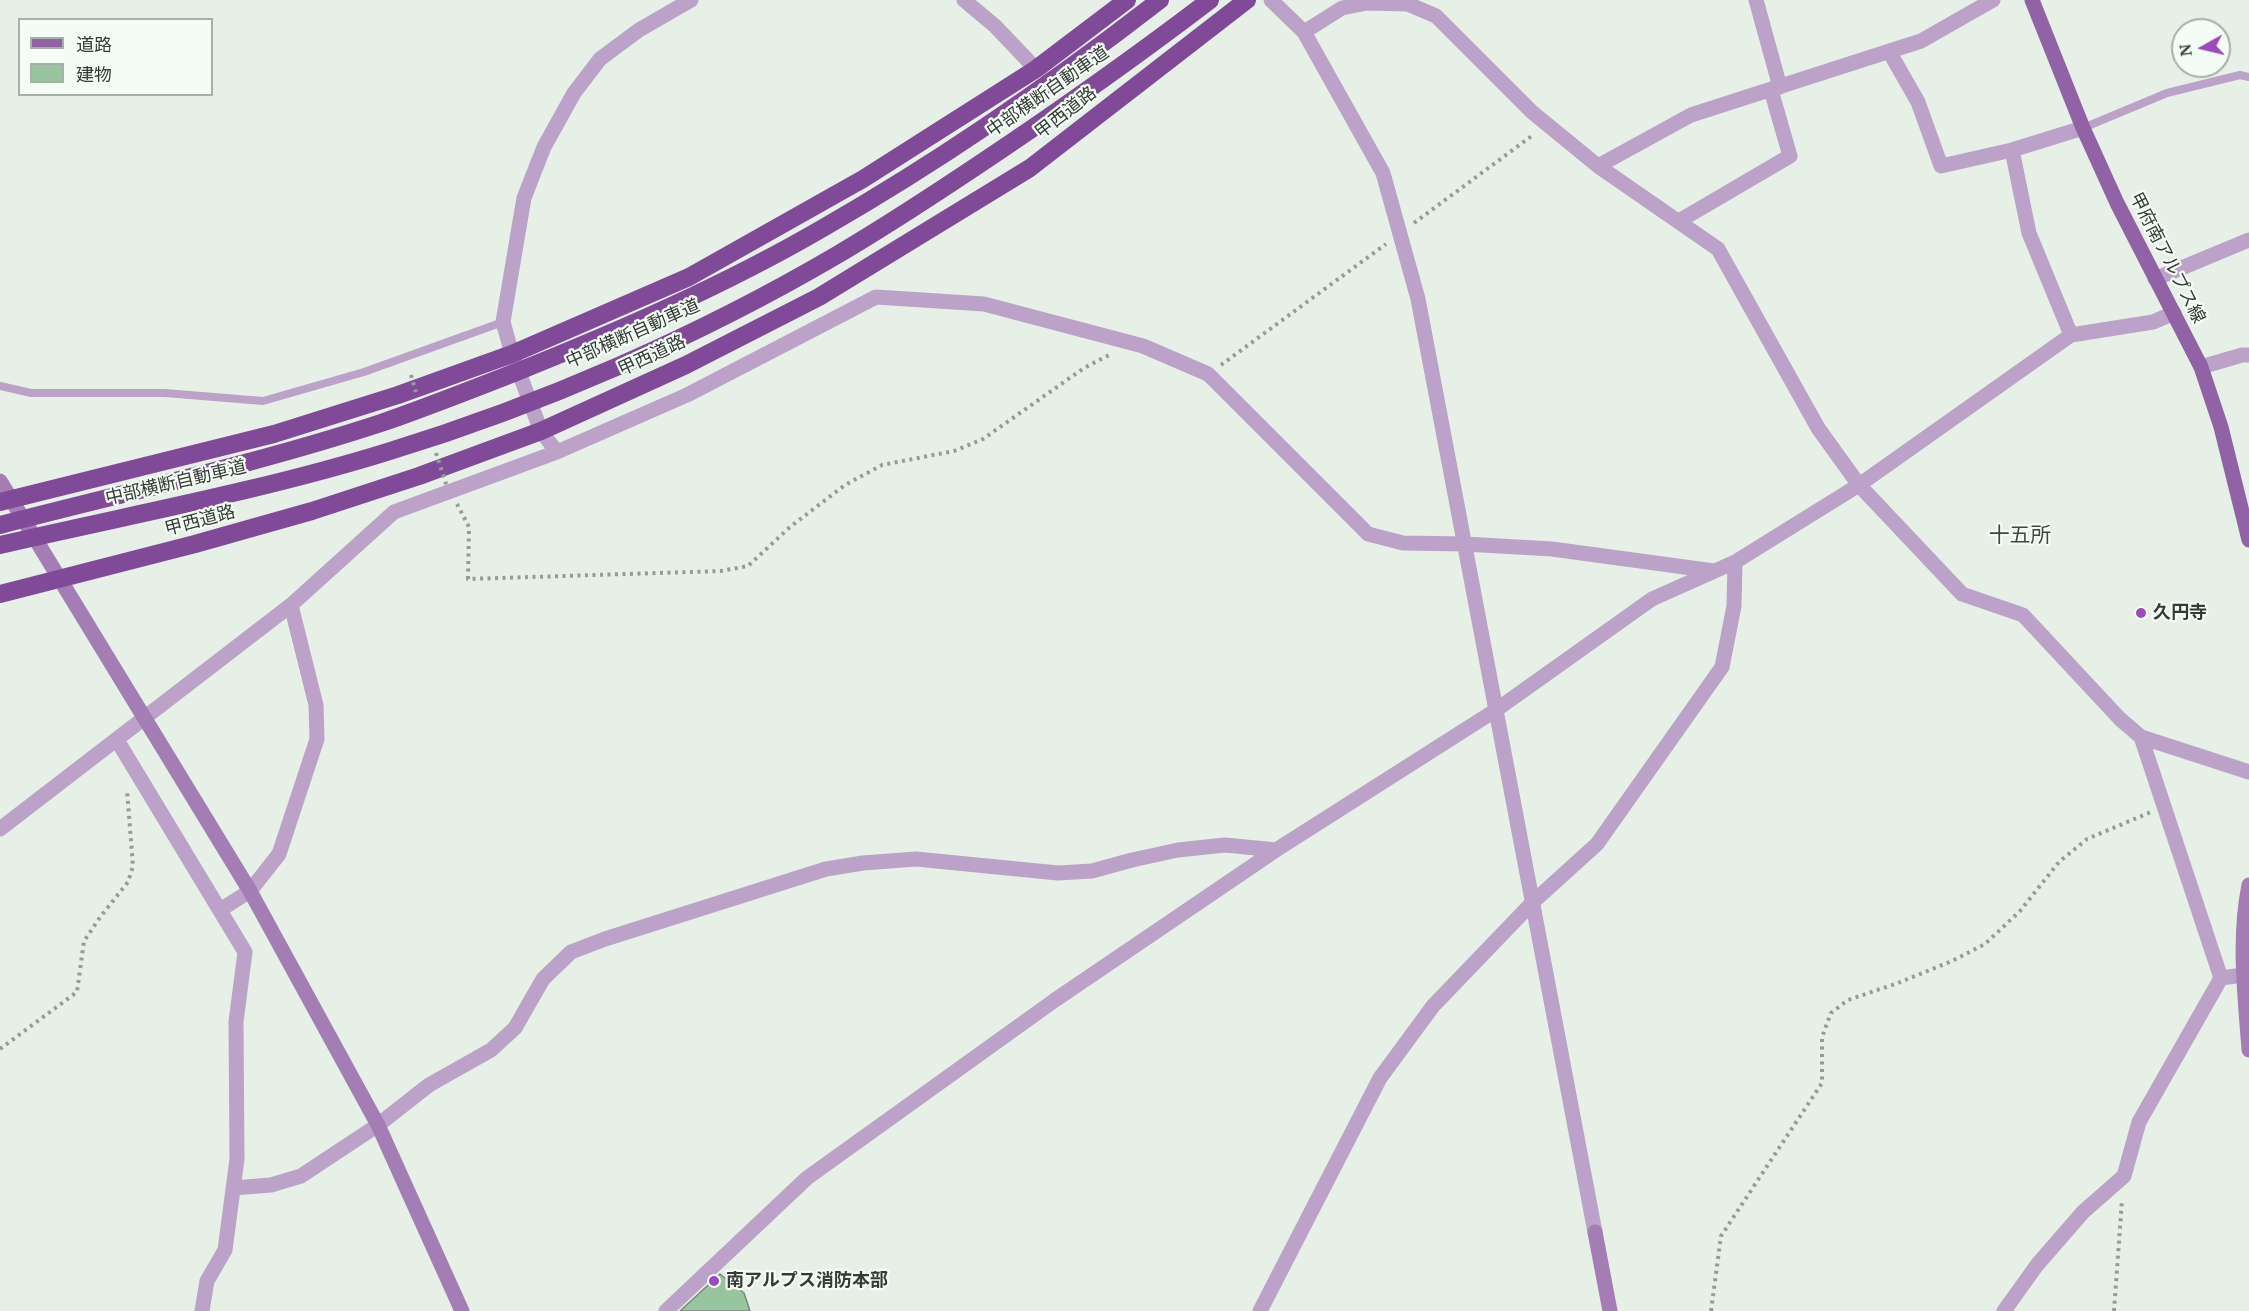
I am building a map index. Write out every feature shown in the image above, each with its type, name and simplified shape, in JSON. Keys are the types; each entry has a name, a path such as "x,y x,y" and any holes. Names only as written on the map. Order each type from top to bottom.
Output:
{"highway":[{"path":"6,501 274,434 398,395 512,354 689,276 863,179 1036,69 1127,0"},
{"name":"中部横断自動車道","path":"0,525 270,455 381,423 605,336 705,290 832,223 938,158 1122,30 1160,0"},
{"name":"中部横断自動車道","path":"0,544 284,481 388,452 496,415 606,371 717,320 837,255 950,185 1140,54 1210,0"},
{"name":"甲西道路","path":"0,594 312,511 419,476 541,430 686,364 819,297 1030,168 1246,0"}],"main road":[{"name":"甲府南アルプス線","path":"2032,0 2083,128 2117,203 2201,367 2246,510 2249,540"}],"street":[{"path":"557,452 541,430 512,354 503,322 524,198 544,147 574,93 600,58 639,30 691,0"},
{"path":"964,0 995,26 1036,69"},
{"path":"1271,0 1304,32 1383,173 1401,233 1418,300 1610,1311"},
{"path":"1679,222 1790,156 1756,0"},
{"path":"1598,166 1691,115 1890,53 1921,41 1993,0"},
{"path":"1304,32 1342,8 1367,3 1407,2 1436,16 1532,112 1598,166 1718,249 1818,428 1858,485 1962,594 2023,615 2120,719 2141,737 2249,772"},
{"path":"1890,53 1918,102 1941,166 2012,150 2083,128"},
{"path":"2012,150 2030,233 2071,335"},
{"path":"2155,279 2249,240"},
{"path":"0,829 291,605 394,512 557,452 687,395 876,297 984,304 1143,346 1208,375 1368,534 1403,543 1552,549 1714,571"},
{"path":"666,1311 807,1178 1055,999 1276,850 1496,710 1652,598 1735,562 1858,485 2071,335 2153,322 2174,314"},
{"path":"2201,367 2242,355 2249,356"},
{"path":"0,481 6,501 61,579 250,891 378,1125 462,1311"},
{"path":"1260,1311 1380,1078 1433,1006 1533,902 1597,844 1722,667 1734,606 1735,562"},
{"path":"220,910 250,891 279,854 317,739 316,705 291,605"},
{"path":"2004,1311 2037,1265 2083,1212 2124,1176 2139,1122 2221,978 2141,737"},
{"path":"117,740 245,951 236,1022 237,1159 225,1250 207,1281 202,1311"},
{"path":"233,1188 271,1185 301,1176 378,1125 429,1085 491,1050 515,1028 543,979 571,952 605,939 826,869 863,862 916,859 1058,873 1092,871 1179,850 1225,845 1276,850"},
{"path":"2248,892 2243,975 2249,1040"},
{"path":"2221,978 2243,975"}],"lane":[{"path":"2083,128 2167,93 2240,75 2249,77"},
{"path":"0,386 31,393 165,393 263,401 364,372 503,322"}],"path":[{"path":"1208,375 1548,124"},
{"path":"450,491 469,527 468,579 721,571 748,566 790,527 844,484 882,465 954,451 983,439 1084,368 1130,343"},
{"path":"0,1049 77,992 84,941 100,916 128,882 133,866 126,785"},
{"path":"1711,1311 1721,1236 1822,1083 1822,1037 1831,1013 1848,1000 1952,961 1985,944 2020,911 2059,862 2086,839 2164,806"},
{"path":"2114,1311 2124,1176"}],"building":[{"name":"南アルプス消防本部","path":"720,1274 744,1293 750,1311 680,1311"}],"place":[{"name":"久円寺","path":"2141,613"},
{"name":"南アルプス消防本部","path":"714,1281"}],"district":[{"name":"十五所","path":"2020,536"}]}
